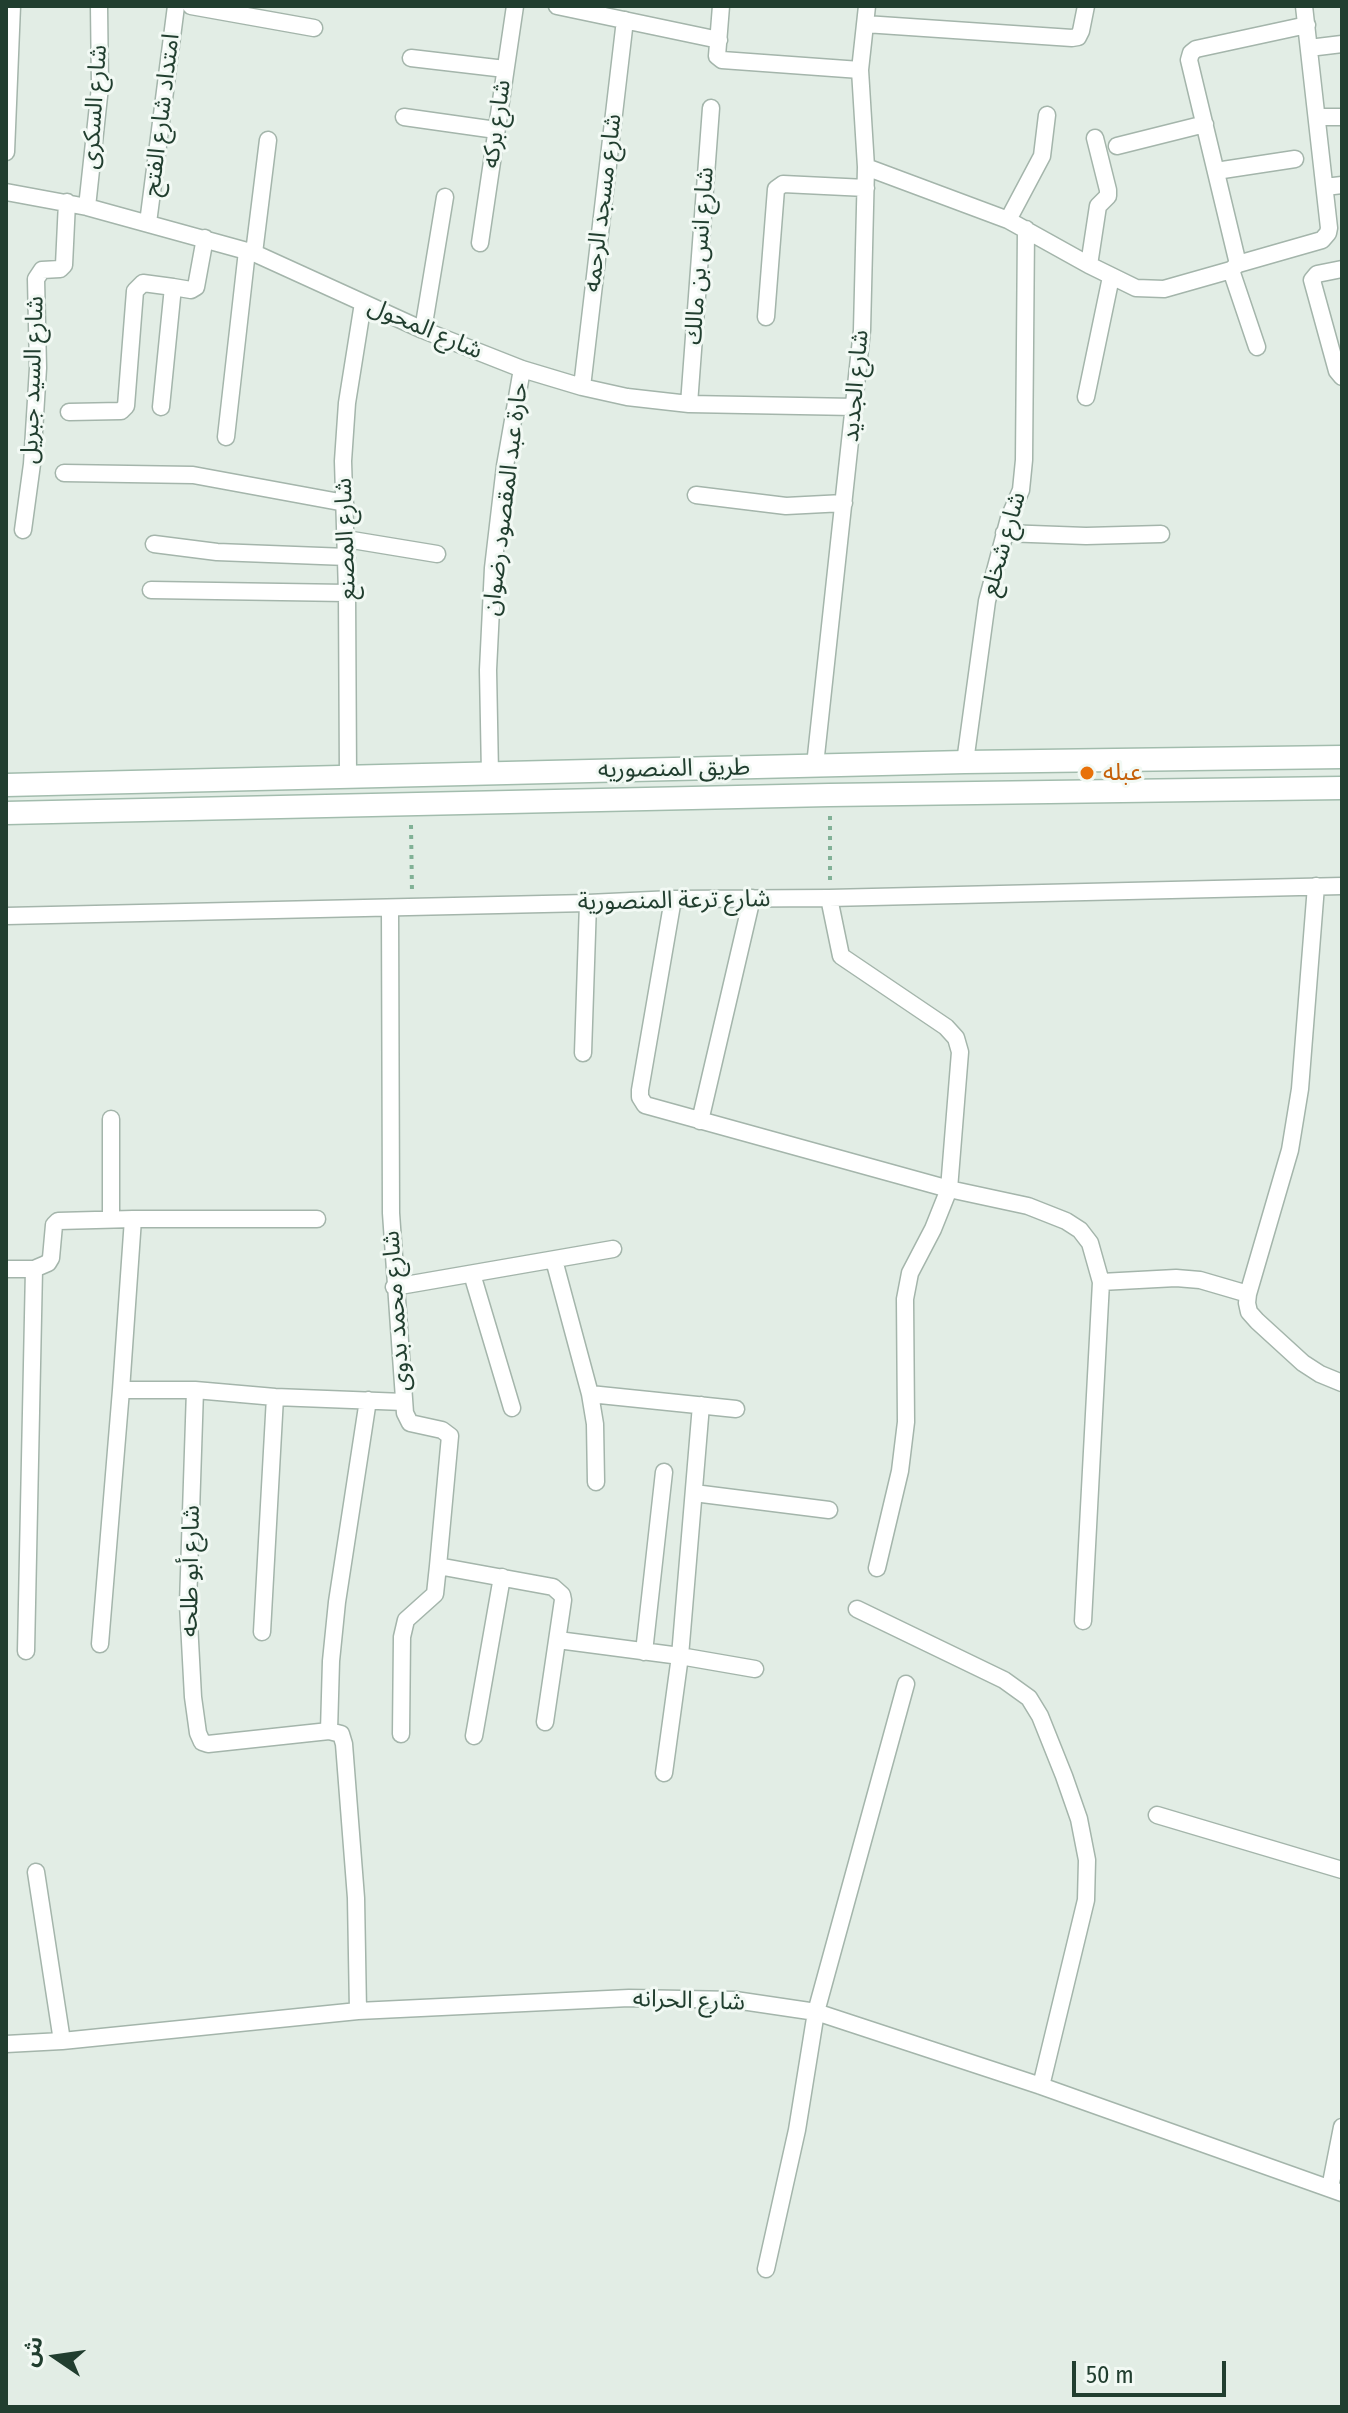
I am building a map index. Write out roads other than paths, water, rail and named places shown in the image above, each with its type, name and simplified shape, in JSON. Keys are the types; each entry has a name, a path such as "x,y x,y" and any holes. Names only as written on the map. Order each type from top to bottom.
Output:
{"main road":[{"name":"طريق المنصوريه","path":"6,785 815,765 1342,757"},
{"path":"81,784 81,812"},
{"name":"طريق المنصوريه","path":"6,813 1342,788"}],"street":[{"path":"6,152 12,6"},
{"name":"شارع السكرى","path":"87,207 100,87 99,6"},
{"name":"امتداد شارع الفتح","path":"148,223 176,6"},
{"path":"191,6 283,14 314,28"},
{"name":"شارع بركه","path":"480,243 515,6"},
{"path":"557,6 719,40"},
{"path":"721,6 717,56 722,60 860,70"},
{"name":"شارع الجديد","path":"815,765 862,330 866,167 860,70 867,6"},
{"path":"865,24 1072,38 1078,37 1081,31 1086,6"},
{"path":"866,167 1008,220 1136,288 1164,289 1322,240 1333,231 1304,6"},
{"name":"شارع مسجد الرحمه","path":"582,387 625,20"},
{"path":"1257,347 1235,267 1189,60 1196,49 1307,25"},
{"path":"1309,48 1342,44"},
{"path":"411,58 505,69"},
{"name":"شارع انس بن مالك","path":"689,404 711,108"},
{"path":"1008,220 1042,156 1047,115"},
{"path":"404,117 496,130"},
{"path":"1318,117 1342,117"},
{"path":"1117,146 1205,124"},
{"path":"1089,265 1098,206 1108,196 1095,138"},
{"path":"226,437 268,140"},
{"path":"1216,171 1295,159"},
{"path":"766,317 776,189 783,184 866,188"},
{"path":"1325,187 1342,185"},
{"name":"شارع المحول","path":"6,192 67,202 251,252 423,330 522,369 582,387 627,397 689,404 855,407"},
{"path":"423,330 445,197"},
{"name":"شارع السيد جبريل","path":"23,530 32,464 38,368 36,279 42,270 60,269 64,265 67,202"},
{"name":"شارع شخلع","path":"965,762 987,601 1004,533 1021,490 1024,460 1026,229"},
{"path":"69,412 121,411 126,406 135,291 143,283 191,290 196,287 205,238"},
{"path":"1342,269 1317,274 1312,280 1337,371 1342,377"},
{"path":"1086,397 1111,277"},
{"path":"161,407 173,287"},
{"name":"شارع المصنع","path":"348,778 347,557 343,461 347,403 363,303"},
{"name":"حارة عبد المقصود رضوان","path":"490,774 488,670 493,568 505,466 522,369"},
{"path":"64,473 193,475 345,503"},
{"path":"696,495 786,506 844,503"},
{"path":"1004,533 1086,536 1161,534"},
{"path":"346,539 437,554"},
{"path":"154,544 256,554 347,557"},
{"path":"151,590 347,593"},
{"path":"1316,886 1300,1089 1290,1150 1248,1294 1249,1312 1257,1321 1303,1363 1342,1383"},
{"name":"شارع ترعة المنصورية","path":"6,916 588,903 752,898 830,891 1342,886"},
{"path":"830,891 841,956 921,1009 956,1038 960,1052 949,1189 910,1273 905,1299 906,1422 900,1471 877,1568"},
{"path":"700,1121 752,898"},
{"path":"673,899 640,1097 645,1105 949,1189 1028,1206 1066,1221 1080,1230 1090,1243 1101,1282 1083,1621"},
{"path":"583,1053 588,903"},
{"name":"شارع محمد بدوى","path":"390,908 394,1287 406,1419 410,1423 442,1430 450,1436 438,1566"},
{"path":"111,1119 111,1219"},
{"path":"100,1644 133,1219"},
{"path":"6,1269 34,1269 48,1263 52,1231 58,1221 317,1219"},
{"path":"394,1287 613,1249"},
{"path":"554,1260 590,1394 595,1424 596,1482"},
{"path":"26,1651 34,1269"},
{"path":"472,1274 512,1408"},
{"path":"1101,1282 1176,1278 1200,1280 1248,1294"},
{"path":"121,1390 195,1390 275,1397 404,1402"},
{"name":"شارع أبو طلحه","path":"195,1390 188,1604 198,1733 202,1742 220,1744 329,1731"},
{"path":"590,1394 736,1409"},
{"path":"262,1632 275,1397"},
{"path":"358,2011 356,1898 344,1744 341,1734 329,1731 331,1661 339,1587 368,1400"},
{"path":"664,1773 680,1656 701,1405"},
{"path":"644,1652 664,1472"},
{"path":"694,1493 829,1510"},
{"path":"401,1734 402,1637 406,1620 435,1594 438,1566 558,1589 563,1600 545,1722"},
{"path":"474,1736 502,1577"},
{"path":"857,1609 1004,1680 1029,1698 1040,1716 1064,1776 1079,1819 1087,1860 1086,1900 1041,2086"},
{"path":"558,1640 755,1669"},
{"path":"766,2269 797,2130 816,2012 906,1684"},
{"path":"1157,1815 1342,1870"},
{"path":"36,1872 62,2041"},
{"name":"شارع الحرانه","path":"6,2044 358,2011 629,1998 735,2000 816,2012 1041,2086 1336,2190"},
{"path":"1336,2190 1342,2127"}],"place":[{"name":"عبله","path":"1087,773"}]}
